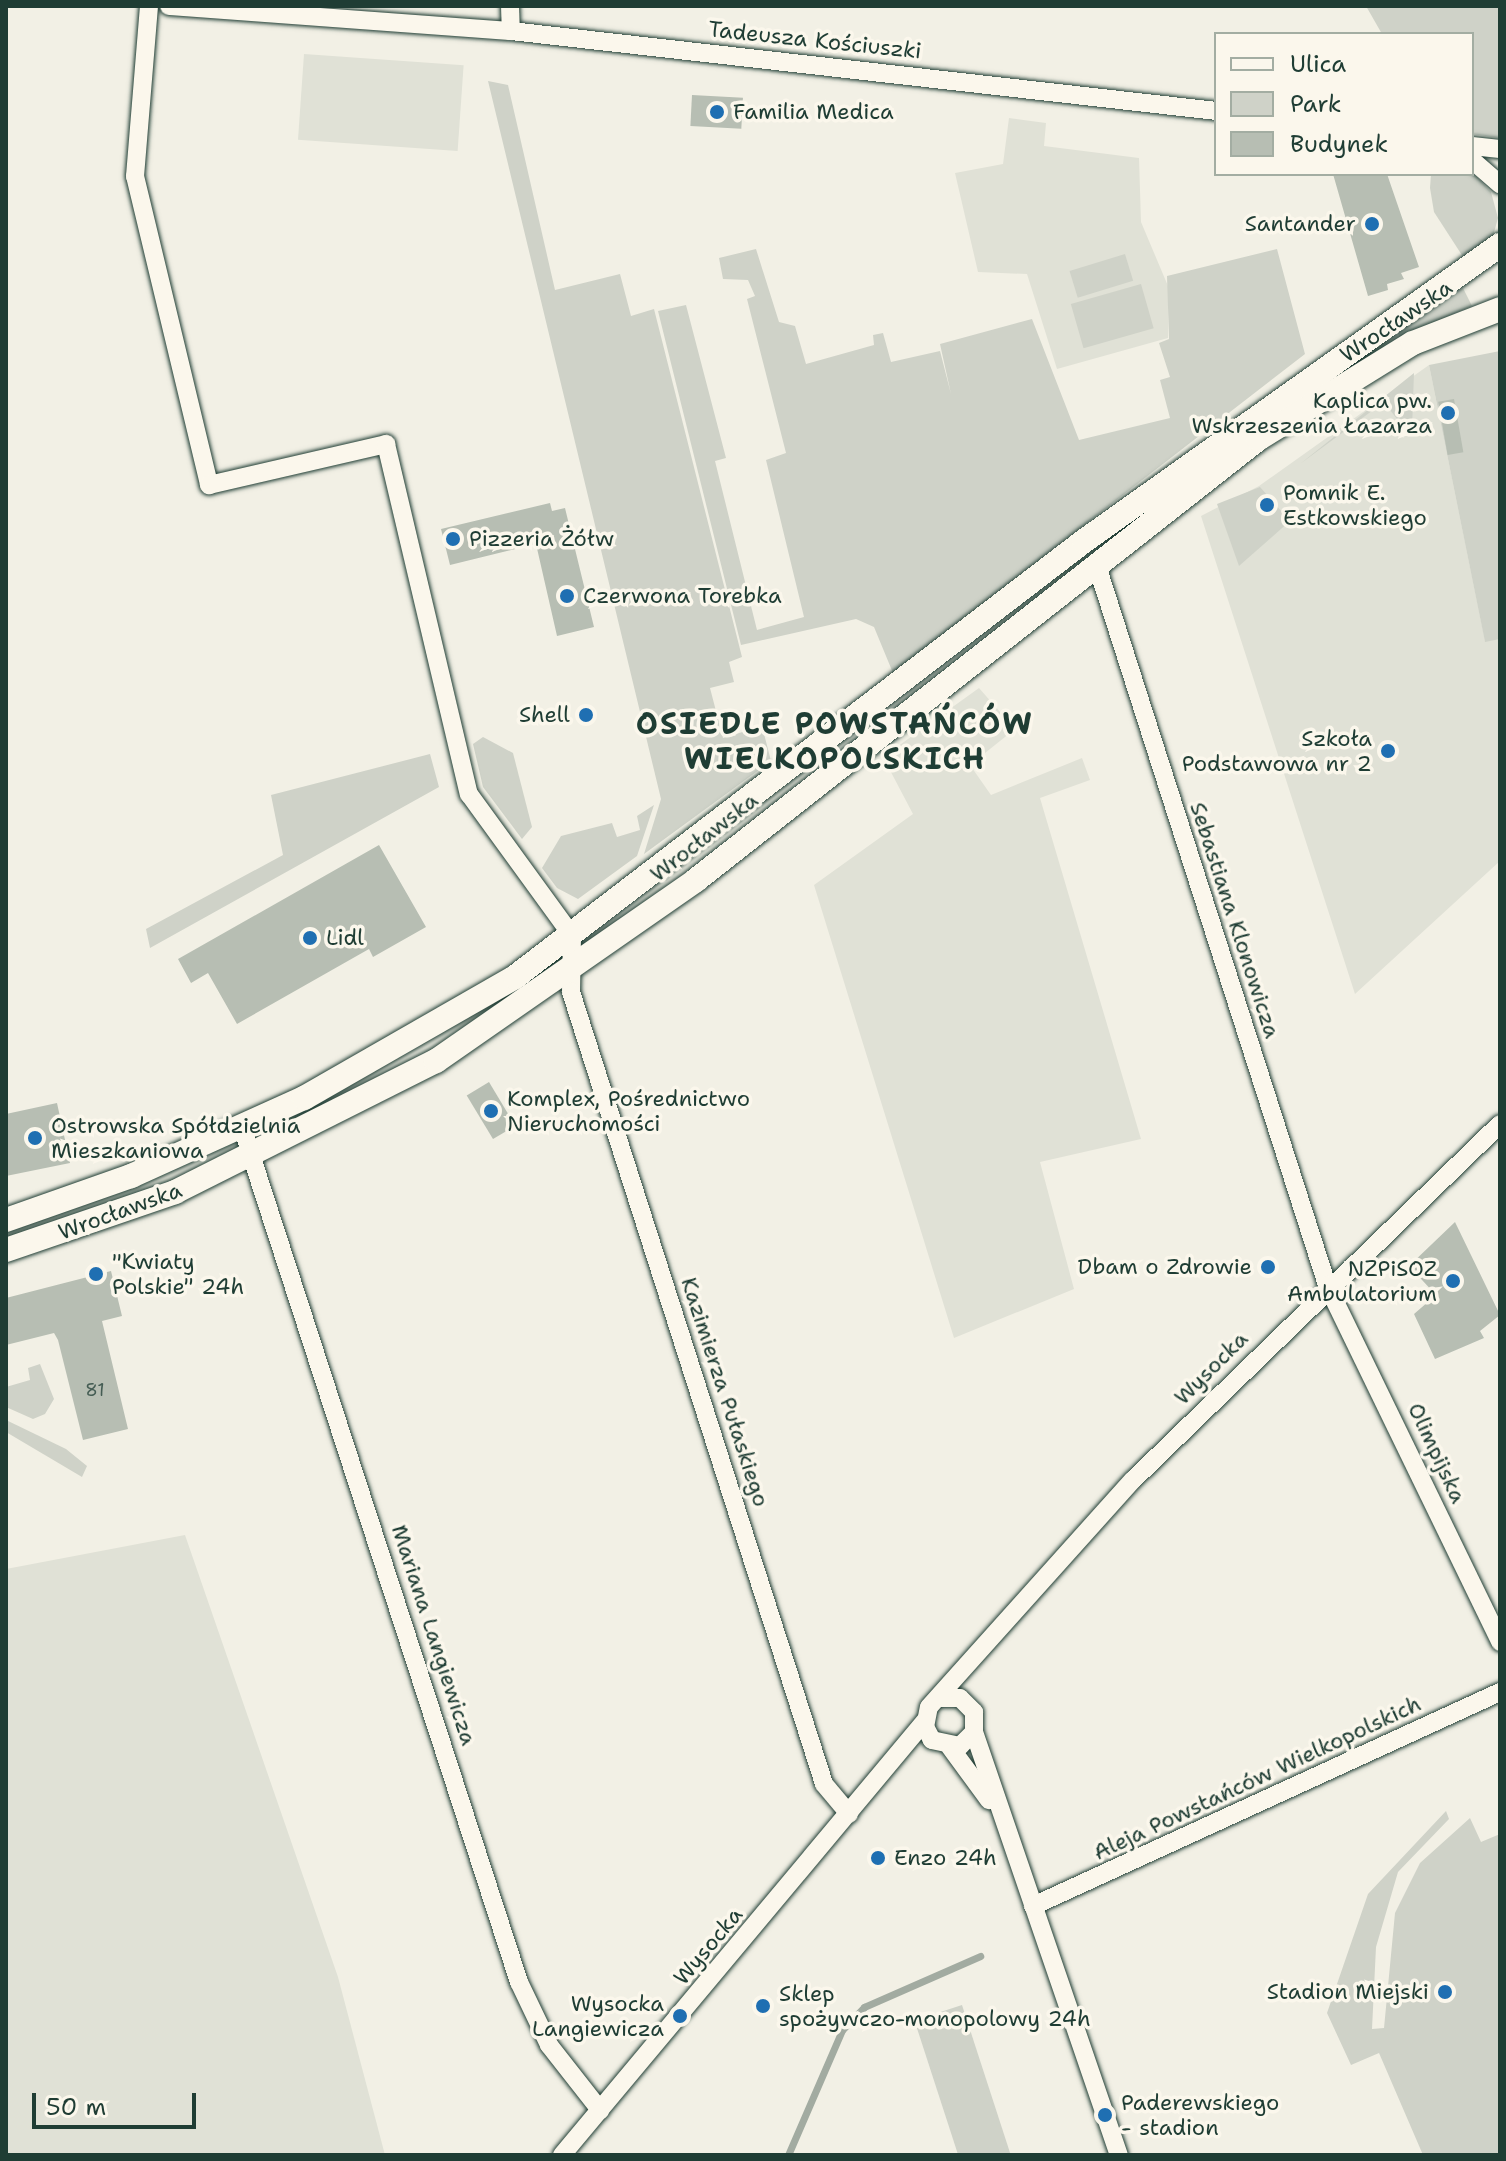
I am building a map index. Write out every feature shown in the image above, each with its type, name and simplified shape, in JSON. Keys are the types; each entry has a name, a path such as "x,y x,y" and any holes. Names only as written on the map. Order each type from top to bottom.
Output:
{"main road":[{"name":"Wrocławska","path":"6,1220 242,1127 382,1058 572,936 1084,541 1500,245"},
{"name":"Wrocławska","path":"6,1250 119,1214 255,1156 436,1061 566,976 1098,569 1289,418 1425,336 1500,309"}],"street":[{"path":"149,6 135,176 209,485 386,444 469,794 572,936 566,976"},
{"name":"Tadeusza Kościuszki","path":"169,6 511,31 1214,111"},
{"path":"510,6 511,31"},
{"path":"1474,146 1500,149"},
{"path":"1474,162 1500,184"},
{"name":"Sebastiana Klonowicza","path":"1098,569 1327,1285"},
{"name":"Kazimierza Pułaskiego","path":"566,976 824,1784 849,1814"},
{"name":"Wysocka","path":"941,1698 1133,1480 1327,1285 1500,1124"},
{"name":"Mariana Langiewicza","path":"242,1127 255,1156 519,1982 549,2045 600,2110"},
{"name":"Olimpijska","path":"1327,1285 1500,1642"},
{"path":"975,1663 968,1704 974,1732 1119,2155"},
{"name":"Aleja Powstańców Wielkopolskich","path":"1033,1906 1500,1692"},
{"path":"968,1704 941,1698 925,1721 943,1745 979,1779 1014,1849"},
{"name":"Wysocka","path":"562,2155 925,1721"},
{"path":"943,1745 974,1732"},
{"name":"Wysocka","path":"888,1765 943,1745"}],"shaded area":[{"path":"304,54 464,65 458,151 298,140"},
{"path":"1009,118 1046,123 1044,146 1139,158 1141,222 1168,286 1168,338 1057,369 1027,274 978,272 955,173 1003,164"},
{"name":"Szkoła Podstawowa nr 2","path":"1429,365 1485,641 1500,639 1500,861 1355,994 1201,516 1259,486"},
{"path":"979,688 1015,729 970,765 991,795 1082,758 1090,780 1040,798 1141,1139 1040,1162 1074,1289 954,1338 814,885 913,814 883,757"},
{"path":"185,1535 338,1977 385,2155 6,2155 6,1569"}],"green space":[{"path":"1366,6 1500,6 1500,138 1474,134 1474,32 1381,32"},
{"path":"488,81 508,85 555,290 620,274 631,316 654,309 742,657 729,662 734,682 710,688 723,738 762,726 771,761 644,854 661,799"},
{"path":"1474,174 1491,192 1498,218 1493,236 1467,263 1434,212 1431,176"},
{"path":"756,249 779,322 795,326 806,364 874,345 873,335 883,333 891,362 940,351 951,394 940,344 1032,319 1079,440 1170,418 1160,380 1170,377 1159,343 1169,339 1167,276 1277,249 1305,354 893,673 874,627 856,619 741,645 658,311 686,305 726,458 715,461 757,630 804,617 766,460 786,453 747,299 755,296 748,280 723,279 719,258"},
{"path":"1125,254 1133,281 1078,298 1070,271"},
{"path":"1141,284 1154,328 1084,348 1071,304"},
{"path":"1463,288 1472,306 1400,337 1396,330"},
{"path":"1500,351 1500,639 1485,642 1429,365"},
{"path":"1414,373 1412,429 1406,431 1384,402 1300,464"},
{"path":"1260,487 1290,521 1239,566 1217,504"},
{"path":"483,737 513,753 532,827 522,839 483,787 473,744"},
{"path":"430,754 439,787 150,948 146,929 283,855 271,795"},
{"path":"654,805 637,856 578,899 557,888 542,868 561,836 612,823 617,837 640,830 637,816"},
{"path":"40,1364 54,1399 45,1414 33,1419 6,1407 6,1387 30,1380 28,1368"},
{"path":"6,1420 66,1449 87,1466 82,1477 6,1432"},
{"name":"Stadion Miejski","path":"1446,1811 1449,1819 1398,1872 1376,1947 1372,2029 1384,2028 1395,1913 1420,1863 1470,1818 1481,1842 1500,1834 1500,2155 1423,2155 1379,2053 1351,2065 1327,2013 1368,1894"},
{"path":"962,2005 1011,2155 958,2155 914,2020"}],"building":[{"name":"Familia Medica","path":"692,95 743,98 741,129 690,126"},
{"name":"Santander","path":"1334,176 1388,176 1419,267 1401,273 1404,279 1387,284 1388,290 1368,296"},
{"path":"1454,399 1463,452 1448,455 1438,402"},
{"name":"Czerwona Torebka","path":"550,503 552,511 565,508 594,627 557,636 536,544 450,565 441,529"},
{"name":"Lidl","path":"379,845 426,927 373,957 369,949 237,1024 208,973 191,983 178,959"},
{"name":"Komplex, Pośrednictwo Nieruchomości","path":"489,1082 515,1126 493,1139 467,1095"},
{"name":"Ostrowska Spółdzielnia Mieszkaniowa","path":"57,1103 70,1163 6,1176 6,1114"},
{"name":"NZPiSOZ Ambulatorium","path":"1455,1222 1500,1315 1480,1331 1484,1338 1435,1359 1414,1314 1436,1295 1409,1266"},
{"path":"111,1271 122,1316 102,1321 128,1429 83,1440 58,1340 54,1333 6,1345 6,1298"}],"waterway":[{"path":"788,2155 842,2030 864,2007 980,1956"}],"place":[{"name":"Familia Medica","path":"717,112"},
{"name":"Santander","path":"1372,224"},
{"name":"Kaplica pw. Wskrzeszenia Łazarza","path":"1448,413"},
{"name":"Pomnik E. Estkowskiego","path":"1267,505"},
{"name":"Pizzeria Żółw","path":"453,539"},
{"name":"Czerwona Torebka","path":"567,596"},
{"name":"Shell","path":"586,715"},
{"name":"Szkoła Podstawowa nr 2","path":"1388,751"},
{"name":"Lidl","path":"310,938"},
{"name":"Komplex, Pośrednictwo Nieruchomości","path":"491,1111"},
{"name":"Ostrowska Spółdzielnia Mieszkaniowa","path":"35,1138"},
{"name":"Dbam o Zdrowie","path":"1268,1267"},
{"name":"\"Kwiaty Polskie\" 24h","path":"96,1274"},
{"name":"NZPiSOZ Ambulatorium","path":"1453,1281"},
{"name":"Enzo 24h","path":"878,1858"},
{"name":"Stadion Miejski","path":"1445,1992"},
{"name":"Sklep spożywczo-monopolowy 24h","path":"763,2006"},
{"name":"Wysocka Langiewicza","path":"680,2016"},
{"name":"Paderewskiego - stadion","path":"1105,2115"}],"district":[{"name":"OSIEDLE POWSTAŃCÓW WIELKOPOLSKICH","path":"835,741"}]}
